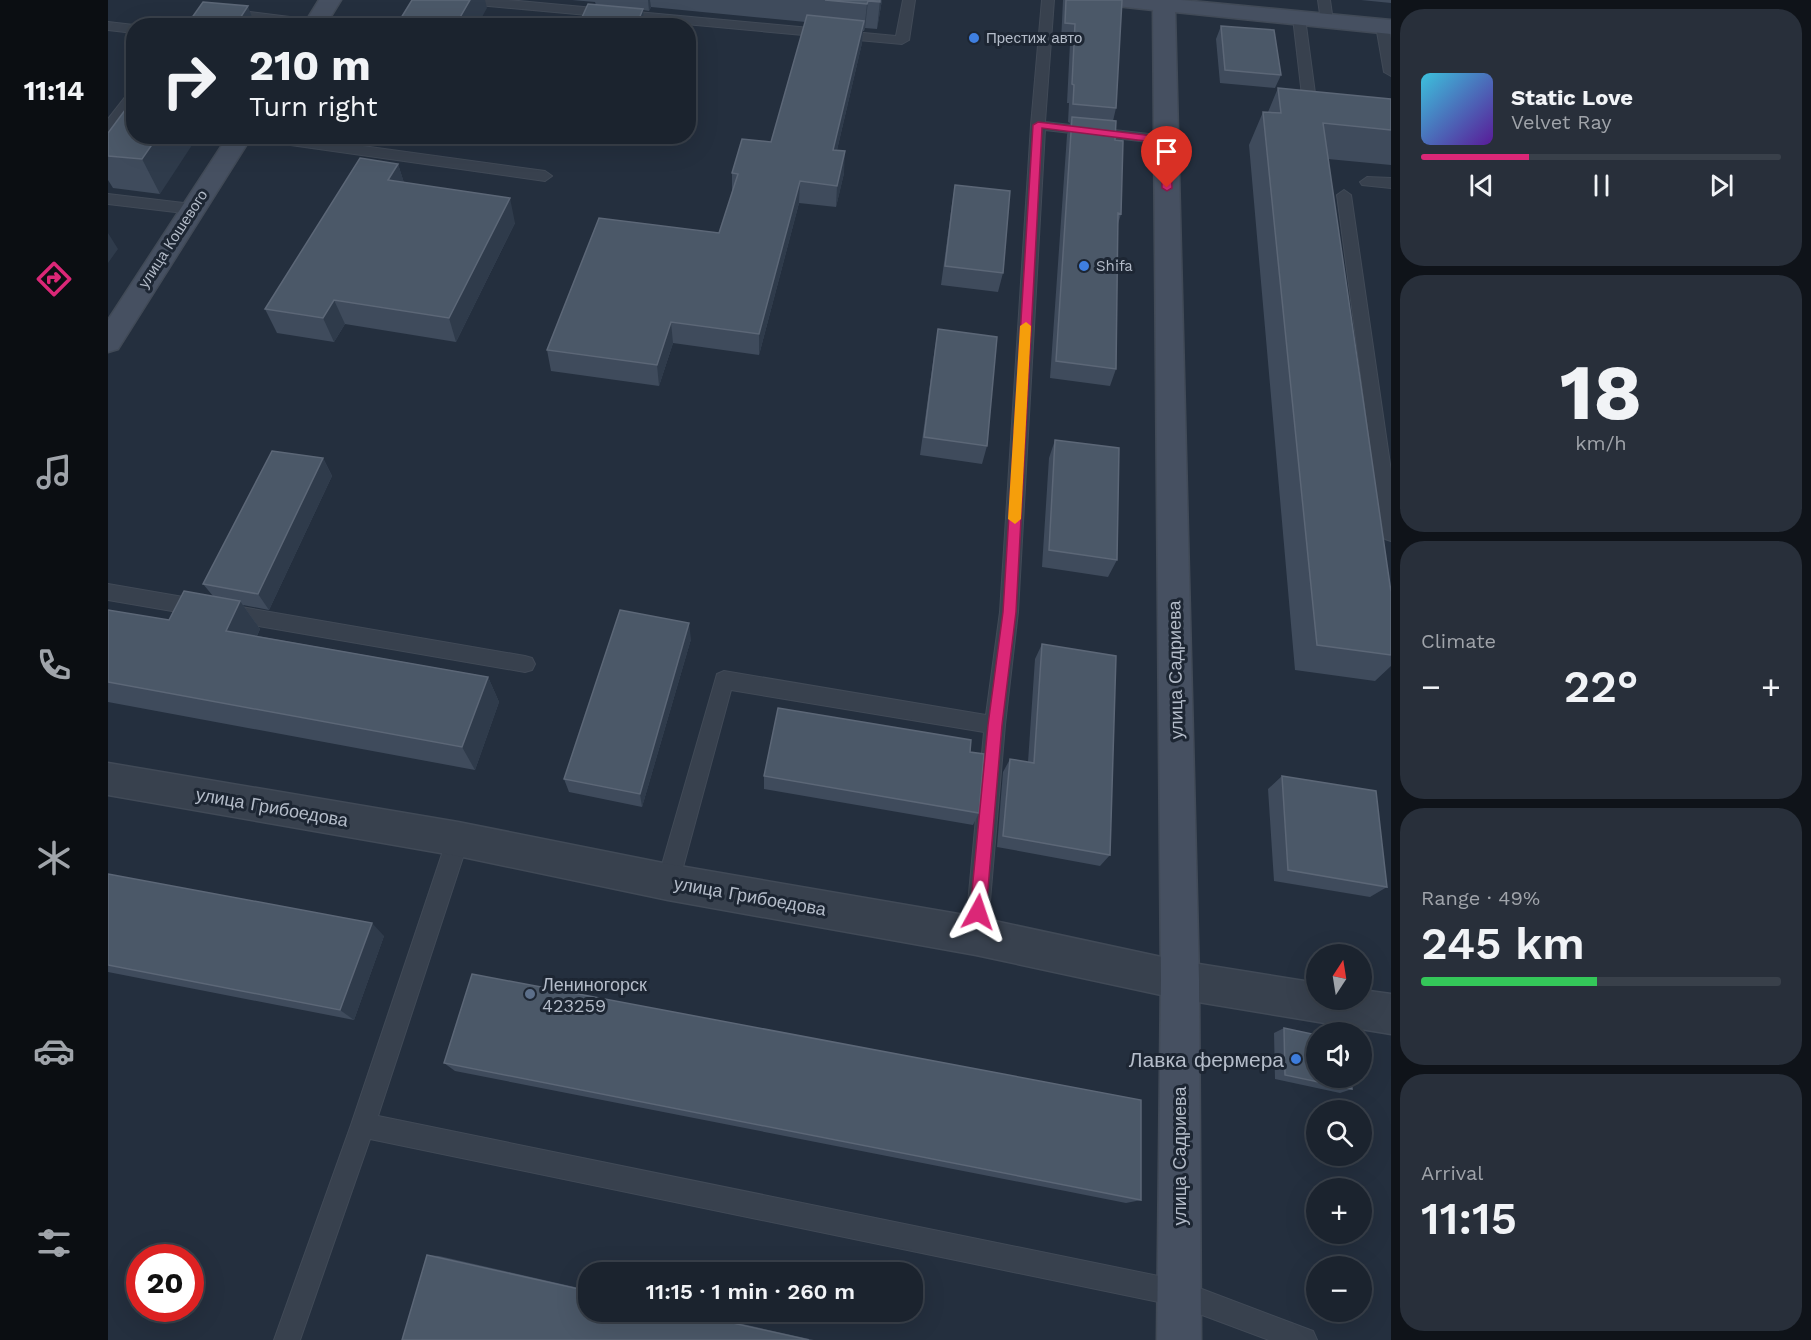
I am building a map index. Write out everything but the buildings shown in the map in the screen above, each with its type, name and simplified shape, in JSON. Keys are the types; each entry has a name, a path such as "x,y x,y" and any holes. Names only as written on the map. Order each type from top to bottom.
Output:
{"street":[{"path":"318,18 330,0"},
{"path":"1115,0 1164,2 1299,18 1326,10 1387,27"},
{"name":"улица Садриева","path":"1164,2 1180,980 1179,1340"},
{"name":"улица Кошевого","path":"108,342 235,144"},
{"name":"улица Грибоедова","path":"108,779 458,839 668,882 976,936 1180,980 1391,1014"}],"lane":[{"path":"467,0 663,18"},
{"path":"696,21 902,40 909,0"},
{"path":"976,936 995,725 1009,612 1038,125 1048,0"},
{"path":"214,18 234,14 263,18"},
{"path":"1299,18 1310,104 1333,107"},
{"path":"108,26 126,27"},
{"path":"1387,27 1391,72"},
{"path":"108,128 126,105"},
{"path":"1038,125 1166,140"},
{"path":"312,144 545,177"},
{"path":"1367,182 1391,183"},
{"path":"1344,195 1391,534"},
{"path":"108,199 192,209"},
{"path":"108,592 525,664"},
{"path":"668,882 724,680 995,725"},
{"path":"287,1340 363,1125 458,839"},
{"path":"363,1125 1178,1293 1304,1340"}],"slow traffic":[{"path":"1015,519 1026,326"}],"place":[{"name":"Престиж авто","path":"974,38"},
{"name":"Shifa","path":"1084,266"},
{"name":"Лениногорск 423259","path":"530,994"},
{"name":"Лавка фермера","path":"1296,1059"}],"route":[{"path":"978,912 995,725 1009,612 1038,125 1166,140 1167,188"}]}
